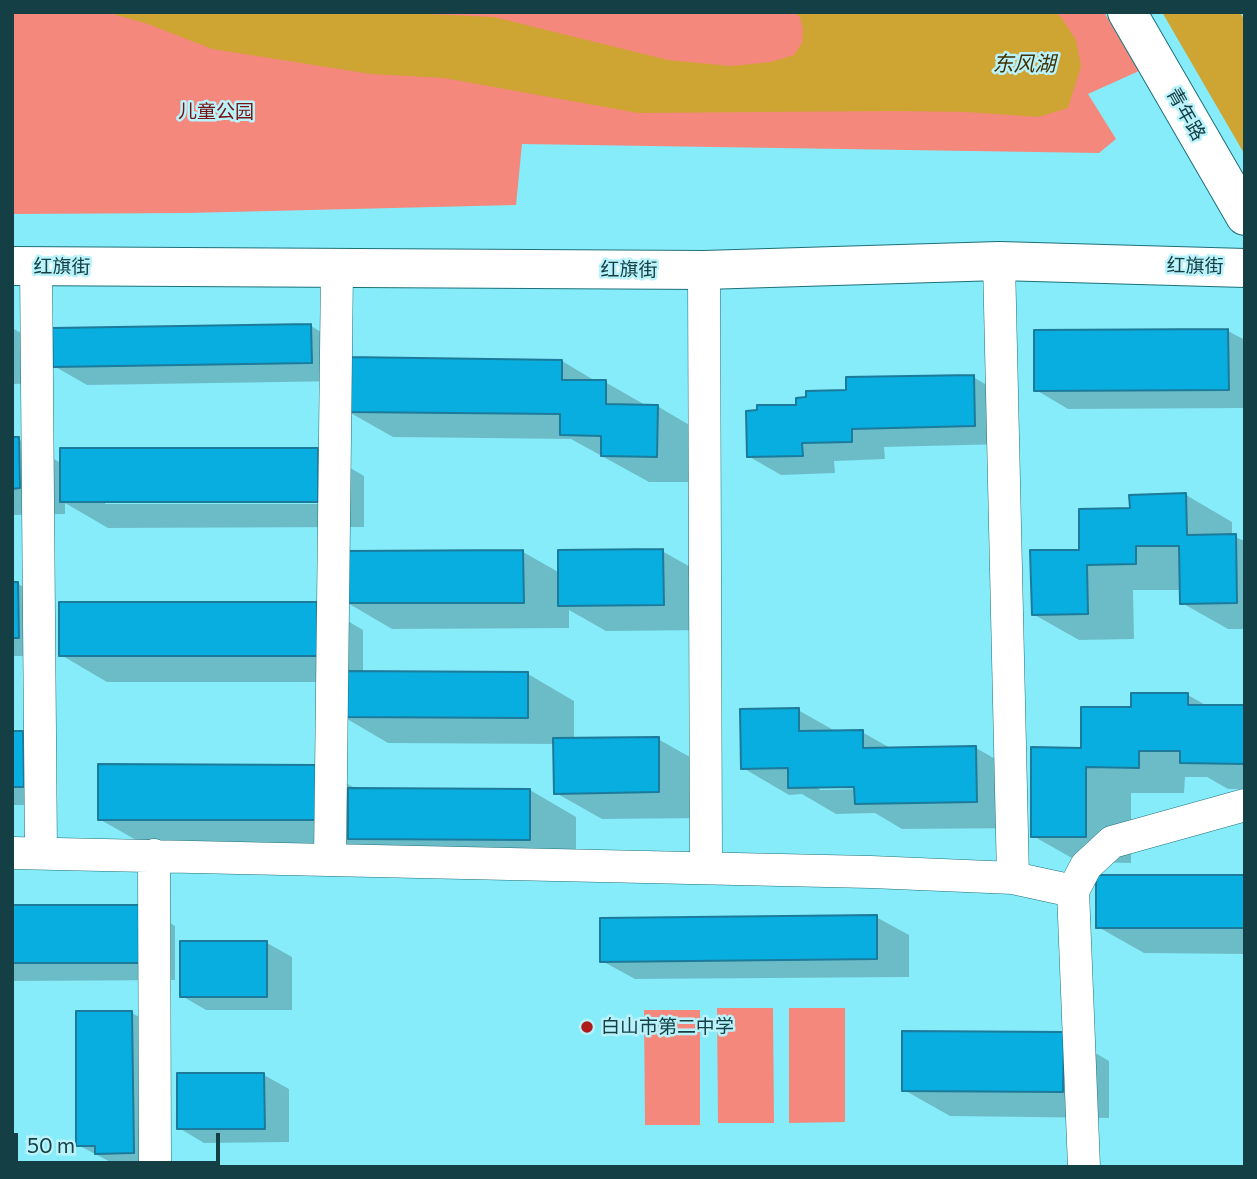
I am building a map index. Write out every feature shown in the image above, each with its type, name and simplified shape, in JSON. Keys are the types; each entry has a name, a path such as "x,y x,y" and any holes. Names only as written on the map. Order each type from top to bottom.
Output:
{"main road":[{"name":"青年路","path":"1126,12 1245,216"},
{"name":"红旗街","path":"24,266 704,270 999,261 1245,268"}],"street":[{"path":"999,261 1013,878"},
{"path":"24,266 27,853 706,868 1013,878 1073,891"},
{"path":"330,859 337,268"},
{"path":"704,270 706,868"},
{"path":"1084,1167 1073,891 1086,866 1112,842 1245,805"},
{"path":"153,855 155,1167"}],"green space":[{"name":"儿童公园","path":"12,12 1104,12 1139,71 1088,94 1116,139 1099,153 522,144 516,205 187,213 12,214"},
{"path":"717,1008 773,1008 774,1123 718,1123"},
{"path":"789,1008 845,1008 845,1122 789,1123"},
{"path":"644,1010 700,1010 700,1125 645,1125"}],"water":[{"name":"东风湖","path":"106,12 382,12 494,17 668,60 731,66 771,62 794,55 802,43 803,29 800,17 793,12 1054,12 1061,17 1076,40 1081,66 1068,108 1038,117 896,111 638,113 444,78 371,74 212,49 148,24"},
{"path":"1162,12 1240,12 1245,21 1245,155"}],"building":[{"path":"311,324 312,363 53,367 52,328"},
{"path":"1228,329 1229,390 1034,391 1034,330"},
{"path":"346,357 562,360 562,380 606,380 606,404 658,405 657,457 601,456 601,436 560,435 560,414 345,412"},
{"path":"974,375 975,426 852,429 852,442 802,443 803,456 747,457 746,411 757,410 757,405 796,405 796,398 806,397 806,391 846,390 846,377"},
{"path":"12,437 19,437 20,488 12,489"},
{"path":"60,448 318,448 318,502 60,502"},
{"path":"1186,493 1187,535 1236,534 1237,603 1180,604 1179,546 1136,546 1136,564 1087,565 1088,614 1032,615 1030,550 1079,550 1079,509 1130,508 1129,495"},
{"path":"663,549 664,605 558,606 558,550"},
{"path":"523,550 524,603 344,603 344,551"},
{"path":"12,582 18,582 19,638 12,638"},
{"path":"59,602 317,602 317,656 59,656"},
{"path":"340,671 528,672 528,718 340,717"},
{"path":"1131,693 1188,693 1188,705 1245,705 1245,764 1180,763 1180,751 1139,751 1139,768 1086,767 1086,837 1031,837 1031,747 1081,748 1081,707 1131,707"},
{"path":"799,708 799,731 863,730 863,748 976,746 977,802 855,804 854,787 788,788 788,768 741,769 740,709"},
{"path":"12,731 23,731 24,787 12,787"},
{"path":"659,737 659,792 554,794 553,738"},
{"path":"98,764 319,765 318,820 98,820"},
{"path":"348,788 530,789 530,840 348,839"},
{"path":"1096,875 1245,875 1245,928 1096,928"},
{"path":"12,905 143,905 143,963 12,963"},
{"path":"877,915 877,959 600,962 600,918"},
{"path":"180,941 267,941 267,997 180,997"},
{"path":"76,1011 132,1011 134,1153 95,1154 95,1146 76,1146"},
{"path":"902,1031 1064,1032 1063,1092 902,1091"},
{"path":"177,1073 264,1073 265,1129 177,1129"}],"place":[{"name":"白山市第二中学","path":"587,1027"}]}
